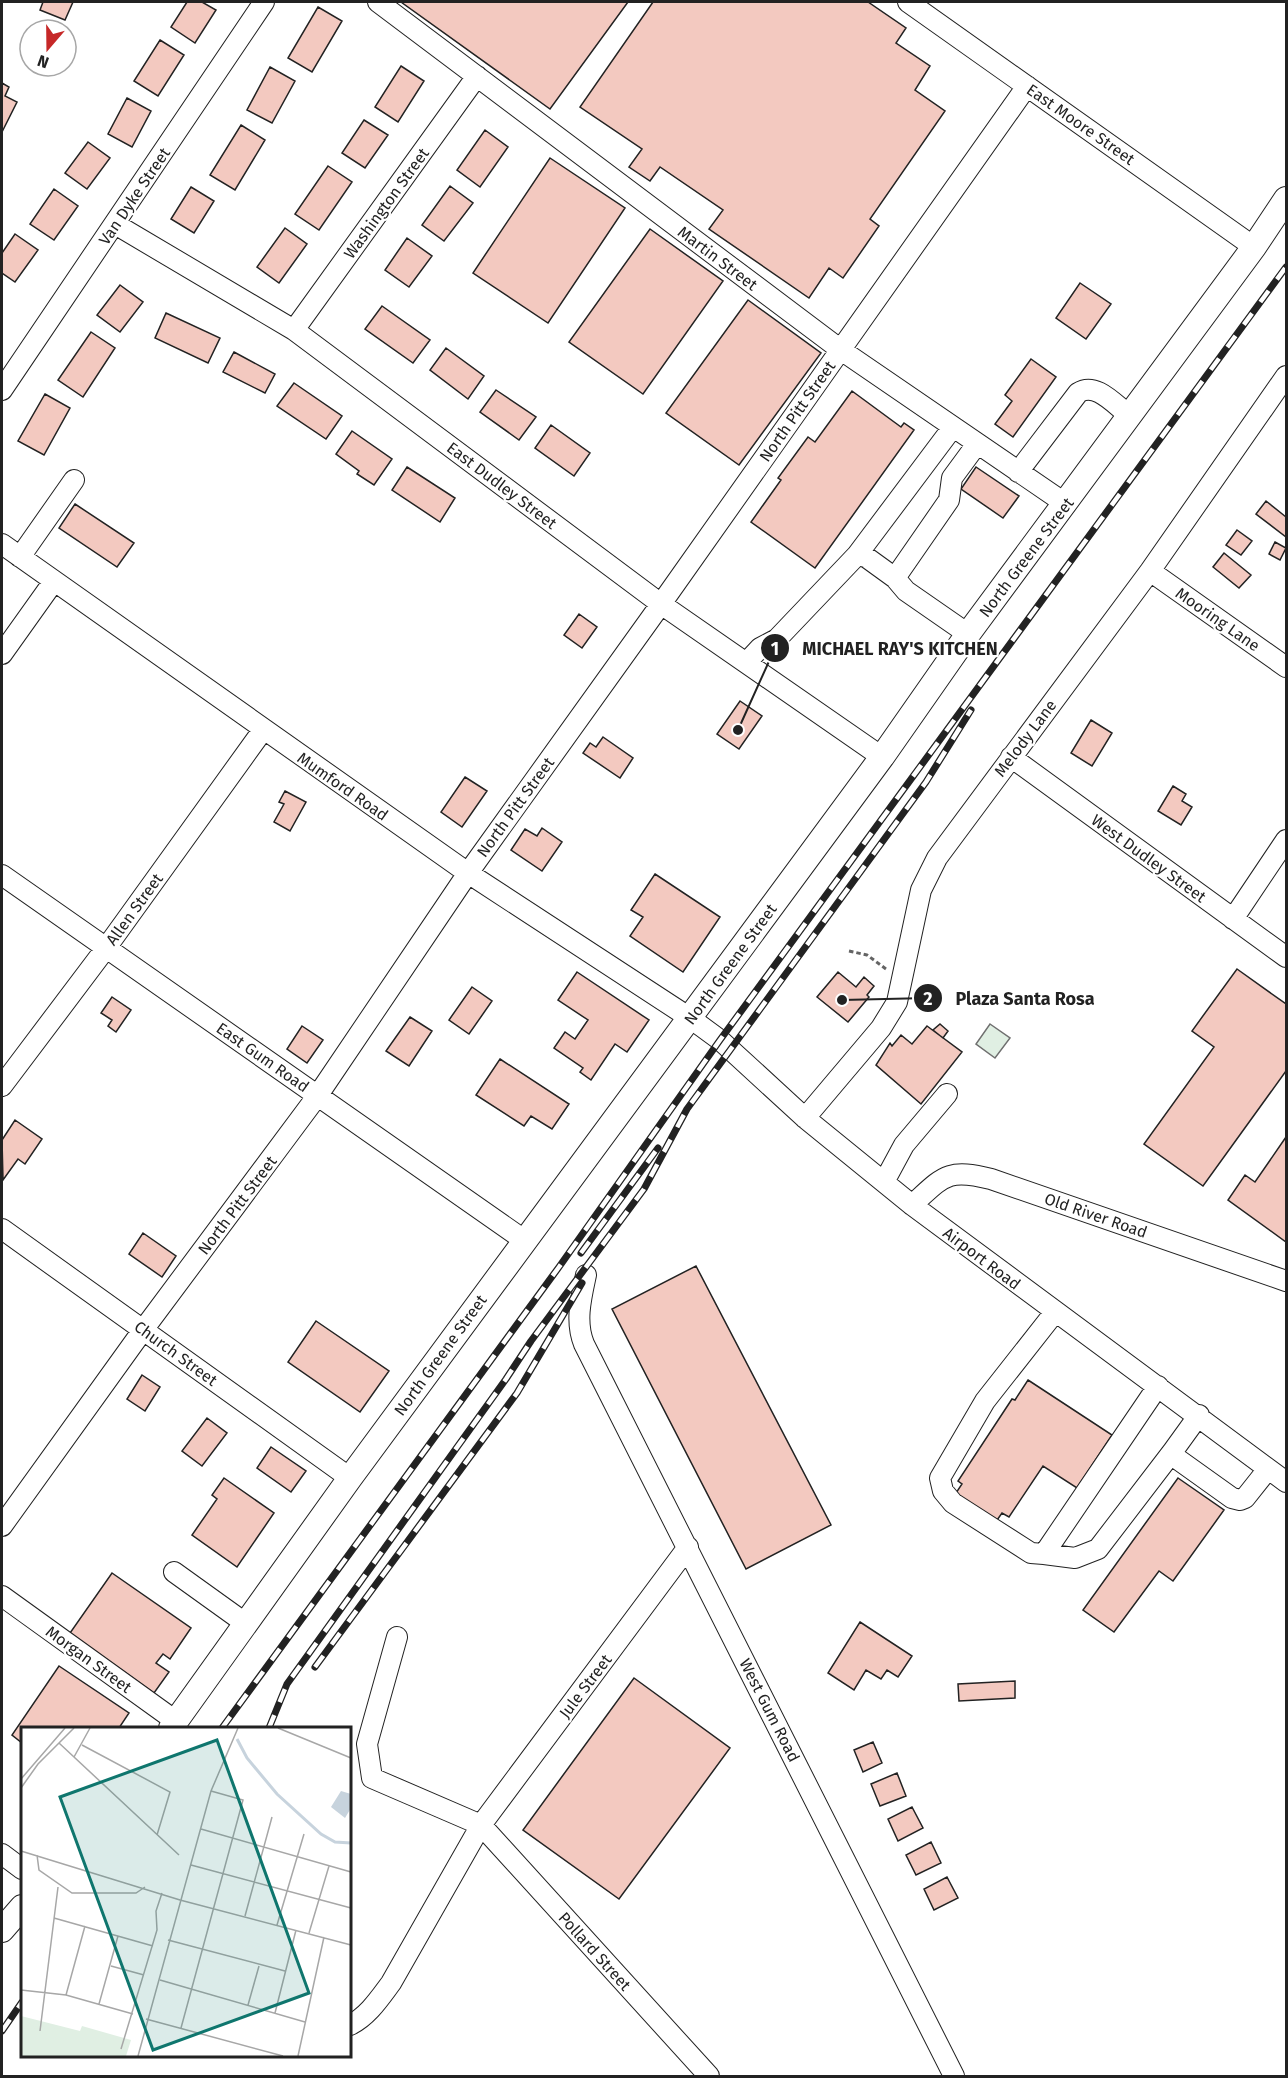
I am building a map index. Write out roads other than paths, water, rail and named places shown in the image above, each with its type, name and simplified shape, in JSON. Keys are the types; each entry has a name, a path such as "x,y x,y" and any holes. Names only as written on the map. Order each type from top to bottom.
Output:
{"main road":[{"name":"North Greene Street","path":"174,1725 350,1478 882,757 968,634 1287,199"},
{"path":"2,1930 21,1908"}],"street":[{"name":"Van Dyke Street","path":"2,390 264,2"},
{"name":"Martin Street","path":"378,2 841,350 1065,504"},
{"name":"East Moore Street","path":"908,2 1254,247"},
{"name":"Washington Street","path":"294,330 477,76"},
{"name":"North Pitt Street","path":"2,1526 143,1330 318,1095 468,873 1027,86"},
{"name":"East Dudley Street","path":"115,224 294,330 661,604 882,757"},
{"name":"Melody Lane","path":"805,1118 888,1017 899,995 916,908 927,874 1150,571 1287,376"},
{"path":"1018,472 1078,393 1084,389 1091,388 1098,392 1130,416"},
{"path":"746,663 760,648 777,639 857,555 953,427"},
{"path":"895,578 949,500 952,478 977,444"},
{"path":"20,557 74,480"},
{"name":"Mumford Road","path":"2,544 468,873 690,1018"},
{"path":"857,555 866,557 895,578 906,591 968,634"},
{"name":"Mooring Lane","path":"1150,571 1287,667"},
{"path":"2,654 54,581"},
{"name":"Allen Street","path":"2,1086 106,948 263,730"},
{"name":"West Dudley Street","path":"1011,757 1287,957"},
{"path":"1233,919 1287,840"},
{"name":"East Gum Road","path":"2,875 524,1240"},
{"name":"Airport Road","path":"690,1018 720,1040 805,1118 912,1204 1287,1482"},
{"path":"884,1182 904,1145 947,1095"},
{"name":"Old River Road","path":"912,1204 947,1176 964,1173 991,1179 1287,1281"},
{"name":"Church Street","path":"2,1228 350,1478"},
{"name":"West Gum Road","path":"586,1275 580,1306 581,1329 585,1344 954,2076"},
{"path":"1055,1312 985,1401 940,1478 943,1491 953,1503 1031,1553 1075,1558 1098,1549 1199,1415"},
{"path":"1044,1554 1158,1386"},
{"path":"1173,1451 1176,1458 1232,1498 1240,1500 1245,1498 1268,1468"},
{"name":"Jule Street","path":"351,2024 374,2006 391,1983 481,1825 688,1547"},
{"path":"174,1572 245,1623"},
{"name":"Morgan Street","path":"2,1596 174,1725"},
{"path":"397,1637 367,1744 372,1778 481,1825"},
{"name":"Pollard Street","path":"481,1825 709,2076"},
{"path":"2,1855 21,1868"}],"railway":[{"path":"223,1727 559,1267 720,1040 1286,267"},
{"path":"269,1727 287,1684 531,1341 644,1189 687,1109 926,782 971,710"},
{"path":"581,1253 658,1148"},
{"path":"315,1667 517,1393 582,1283"},
{"path":"2,2031 21,2003"}],"place":[{"name":"MICHAEL RAY'S KITCHEN","path":"738,730"},
{"name":"Plaza Santa Rosa","path":"842,1000"}]}
